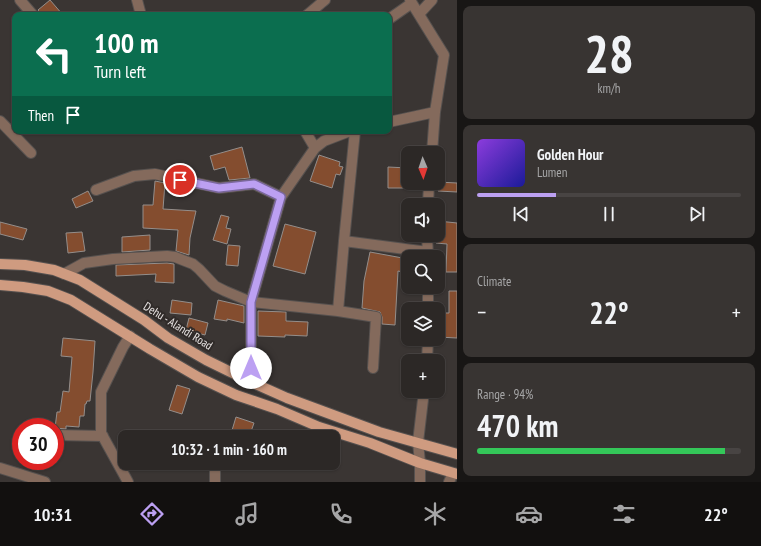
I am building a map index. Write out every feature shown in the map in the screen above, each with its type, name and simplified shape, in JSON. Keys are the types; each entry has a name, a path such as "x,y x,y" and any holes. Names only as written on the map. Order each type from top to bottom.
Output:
{"main road":[{"name":"Dehu - Alandi Road","path":"0,264 25,265 54,270 80,280 144,320 168,338 251,382 287,398 379,432 457,454"},
{"path":"0,286 23,287 48,291 71,300 198,377 236,395 277,409 319,427 370,443 454,474"}],"street":[{"path":"20,0 30,12"},
{"path":"137,0 140,12"},
{"path":"311,12 325,0"},
{"path":"419,14 432,0"},
{"path":"392,17 411,1 444,55 435,112 433,146"},
{"path":"392,121 435,112"},
{"path":"0,121 12,133"},
{"path":"13,134 31,153"},
{"path":"306,134 314,148"},
{"path":"251,382 251,302 281,197 314,148 324,141 342,134"},
{"path":"338,311 355,134"},
{"path":"96,190 134,176 155,174 219,188 254,184 281,197"},
{"path":"344,241 402,250"},
{"path":"64,274 84,262 167,256 193,264 215,286 225,292 251,302 338,311 376,317 373,368"},
{"path":"128,482 102,433 101,392 130,336"},
{"path":"420,482 418,442 423,398"},
{"path":"64,435 103,436"},
{"path":"0,468 44,482"},
{"path":"214,482 215,470"}],"building":[{"path":"50,0 60,12 40,12 38,10"},
{"path":"242,147 250,178 229,180 225,167 214,170 210,156"},
{"path":"319,155 340,162 339,166 343,167 340,175 336,174 332,188 310,181"},
{"path":"388,167 401,168 401,188 388,188"},
{"path":"155,181 165,183 163,209 196,211 190,238 189,255 176,251 178,230 143,228 143,205 153,205"},
{"path":"445,182 457,183 457,192 438,191 445,190"},
{"path":"88,191 93,201 76,208 72,199"},
{"path":"221,215 229,217 226,228 231,229 227,244 213,240"},
{"path":"0,222 27,229 23,240 0,234"},
{"path":"445,222 457,223 457,272 446,272 447,244 436,243 445,242"},
{"path":"285,224 316,232 305,274 273,266"},
{"path":"82,232 85,251 68,253 66,233"},
{"path":"150,235 150,250 122,252 122,237"},
{"path":"228,245 240,246 238,266 226,265"},
{"path":"370,252 401,258 401,272 398,271 395,325 382,324 380,312 362,308 364,281"},
{"path":"174,264 174,283 155,282 156,274 116,276 116,265"},
{"path":"449,291 457,291 457,338 445,337 445,313 449,313"},
{"path":"172,300 192,303 191,315 170,313"},
{"path":"218,300 244,306 244,323 227,319 227,321 214,319"},
{"path":"258,311 286,312 286,321 308,322 307,336 258,336"},
{"path":"189,318 208,323 205,335 186,330"},
{"path":"63,338 95,341 90,401 87,401 85,404 84,416 80,416 79,427 66,426 66,429 64,429 64,418 56,418 57,412 60,412 63,391 69,392 72,357 61,356"},
{"path":"177,385 190,389 182,414 169,410"},
{"path":"236,417 254,423 252,430 232,430"}],"route":[{"path":"180,180 219,188 254,184 281,197 251,302 251,368"}]}
